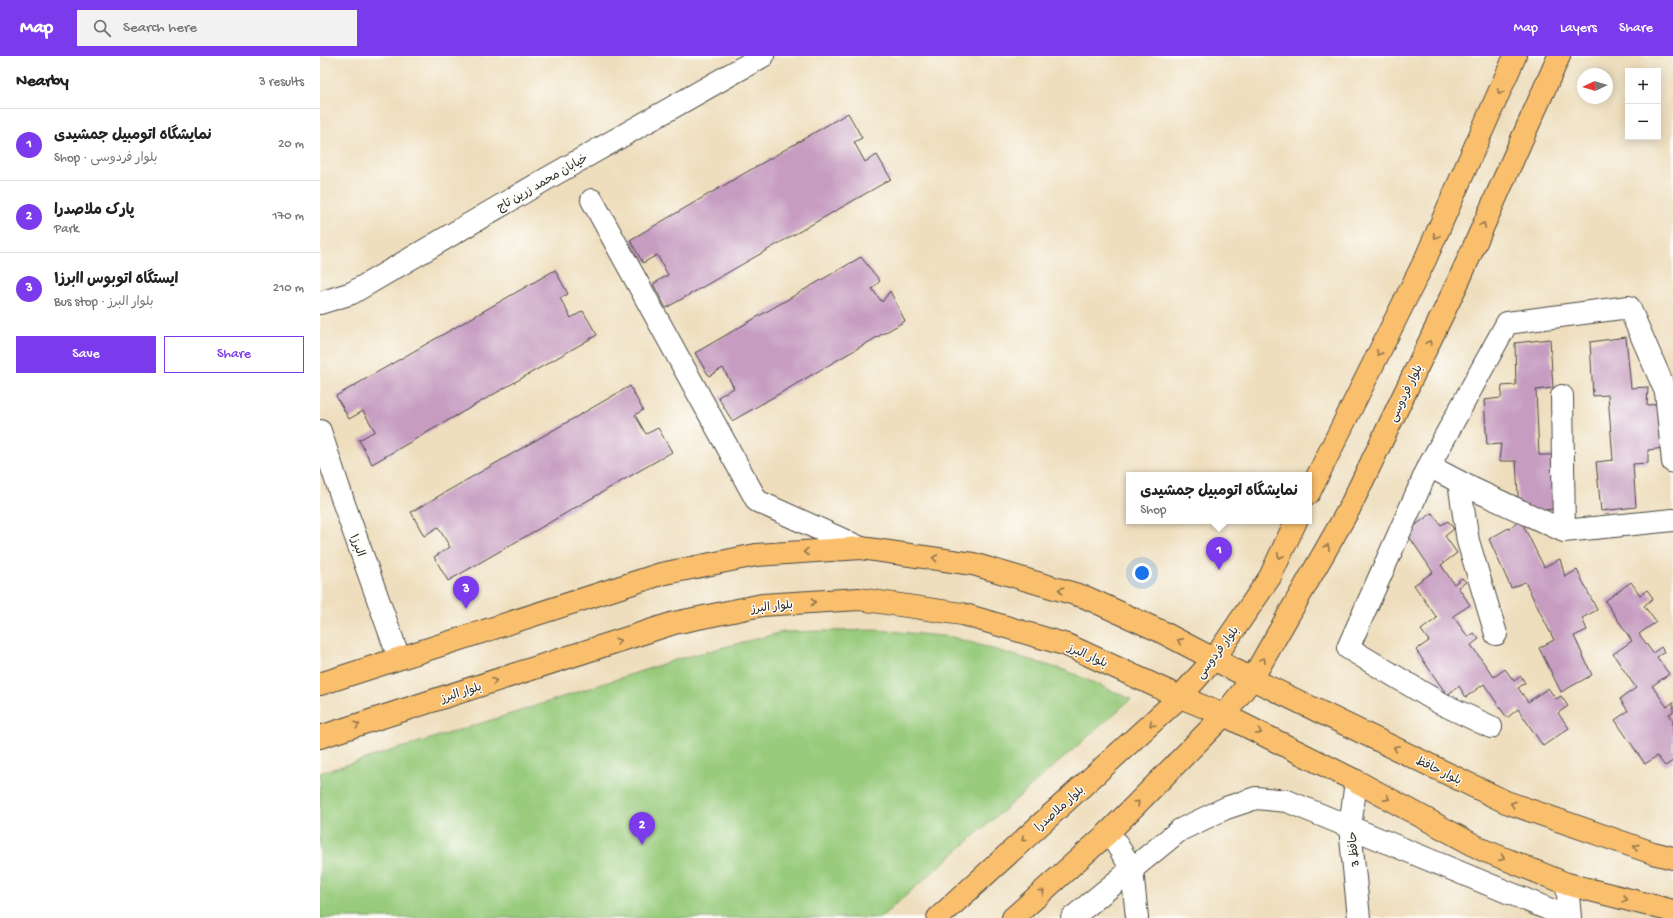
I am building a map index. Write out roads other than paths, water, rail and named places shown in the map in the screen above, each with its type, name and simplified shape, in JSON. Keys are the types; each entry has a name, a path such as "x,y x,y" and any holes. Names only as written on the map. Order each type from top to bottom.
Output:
{"main road":[{"path":"1312,487 1425,260 1516,56"},
{"name":"بلوار فردوسی","path":"1224,715 1252,679 1349,509 1459,280 1559,56"},
{"name":"بلوار فردوسی","path":"1180,697 1214,659 1270,577 1295,524"},
{"path":"320,684 661,574 756,555 861,548 973,564 1085,597 1160,631 1214,659"},
{"name":"بلوار البرز","path":"320,737 674,623 762,605 859,599 962,614 1067,645 1180,697 1224,715"},
{"name":"بلوار حافظ","path":"1214,659 1252,679 1506,802 1653,853 1673,858"},
{"name":"بلوار ملاصدرا","path":"938,918 1180,697"},
{"path":"1013,918 1109,832 1224,715 1356,781 1483,850 1567,884 1673,911"}],"street":[{"name":"خیابان محمد زرین تاج","path":"320,303 352,293 548,178 763,56"},
{"path":"592,200 757,501 861,548"},
{"path":"1491,727 1438,702 1348,648 1429,466 1508,324 1629,307 1666,392 1673,462"},
{"path":"1562,396 1564,530"},
{"name":"البرز۱","path":"320,432 399,658"},
{"path":"1429,466 1459,482 1564,530 1673,520"},
{"path":"1459,482 1468,541 1496,634"},
{"name":"حافظ 3","path":"1356,781 1350,828 1359,918"},
{"path":"1072,918 1180,830 1226,808 1256,798 1287,801 1570,918 1567,884"},
{"path":"1109,832 1132,868 1137,918"}],"place":[{"name":"نمایشگاه اتومبیل جمشیدی","path":"1219,570"},
{"name":"ایستگاه اتوبوس اابرز۱","path":"466,609"},
{"name":"پارک ملاصدرا","path":"642,845"}]}
